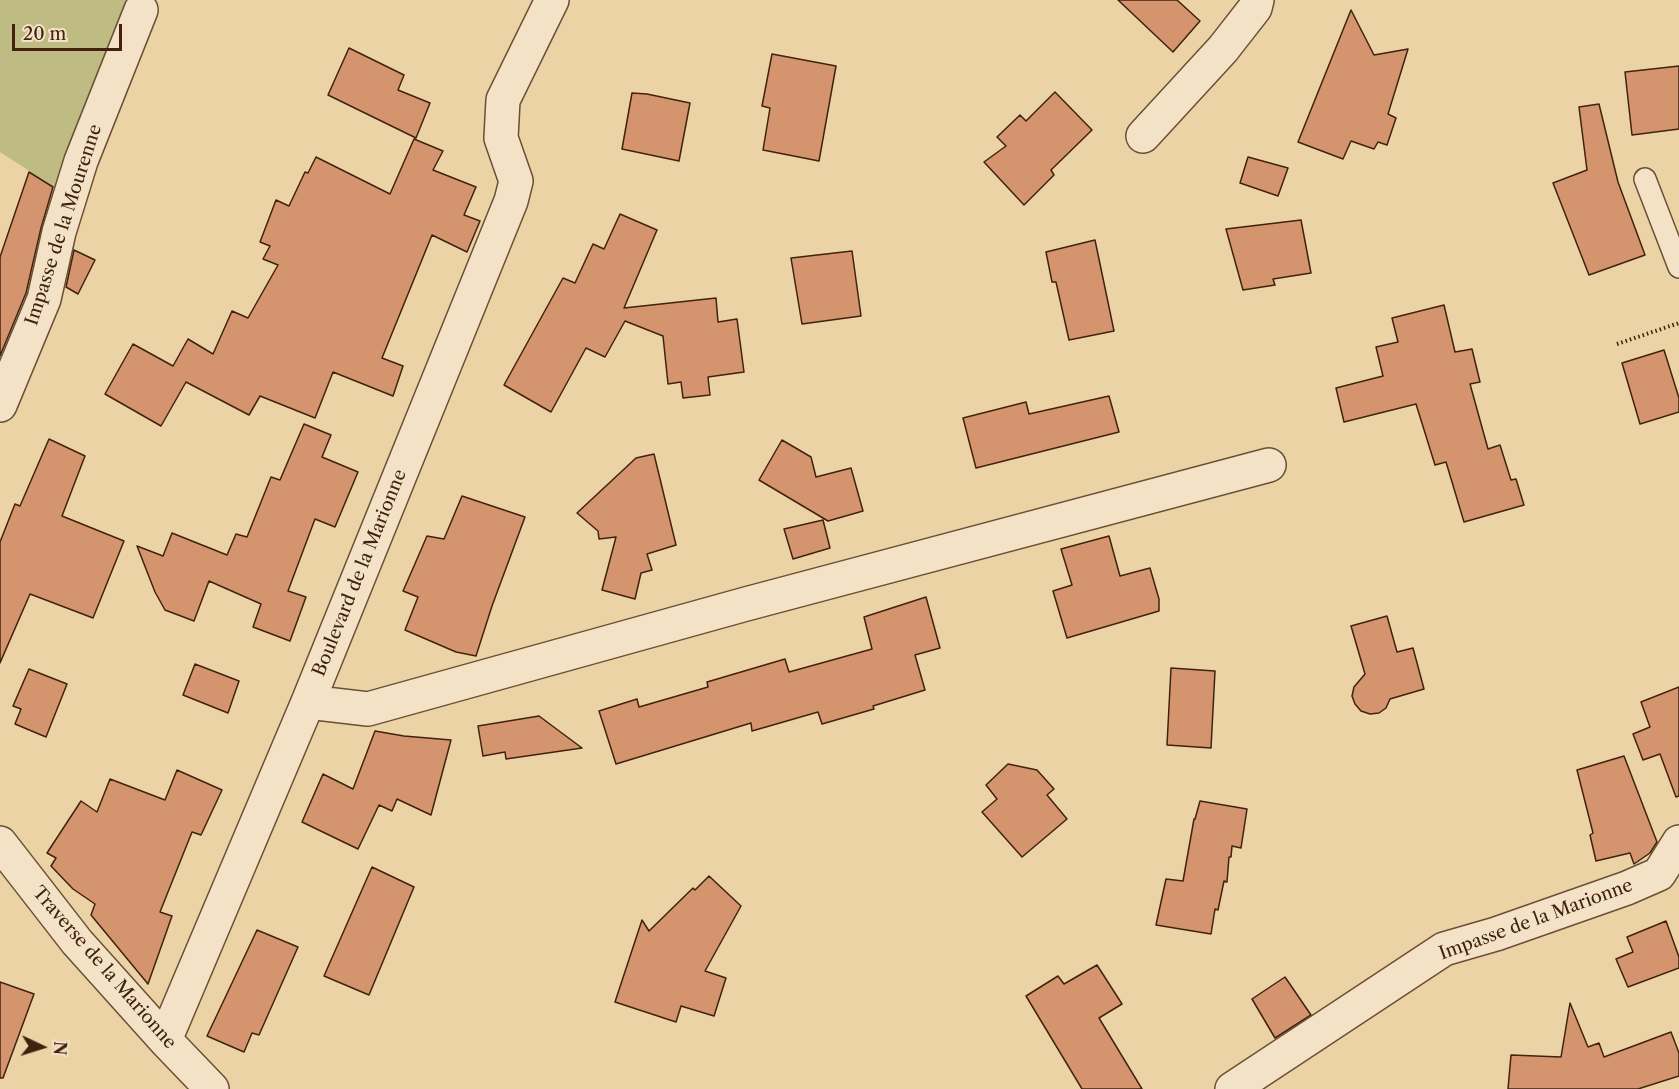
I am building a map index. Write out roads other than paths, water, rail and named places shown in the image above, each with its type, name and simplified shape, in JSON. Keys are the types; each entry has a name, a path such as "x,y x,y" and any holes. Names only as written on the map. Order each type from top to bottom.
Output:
{"street":[{"name":"Boulevard de la Marionne","path":"165,1040 308,702 511,201 516,181 501,138 503,100 552,0"},
{"path":"1143,136 1223,49 1255,8 1257,0"},
{"name":"Impasse de la Mourenne","path":"0,405 44,299 59,232 81,161 141,10"},
{"path":"308,702 368,709 746,604 1269,465"},
{"name":"Impasse de la Marionne","path":"1232,1089 1444,949 1496,934 1627,888 1659,874 1679,842"},
{"name":"Traverse de la Marionne","path":"0,843 77,942 212,1089"}],"lane":[{"path":"1645,179 1679,267"}]}
